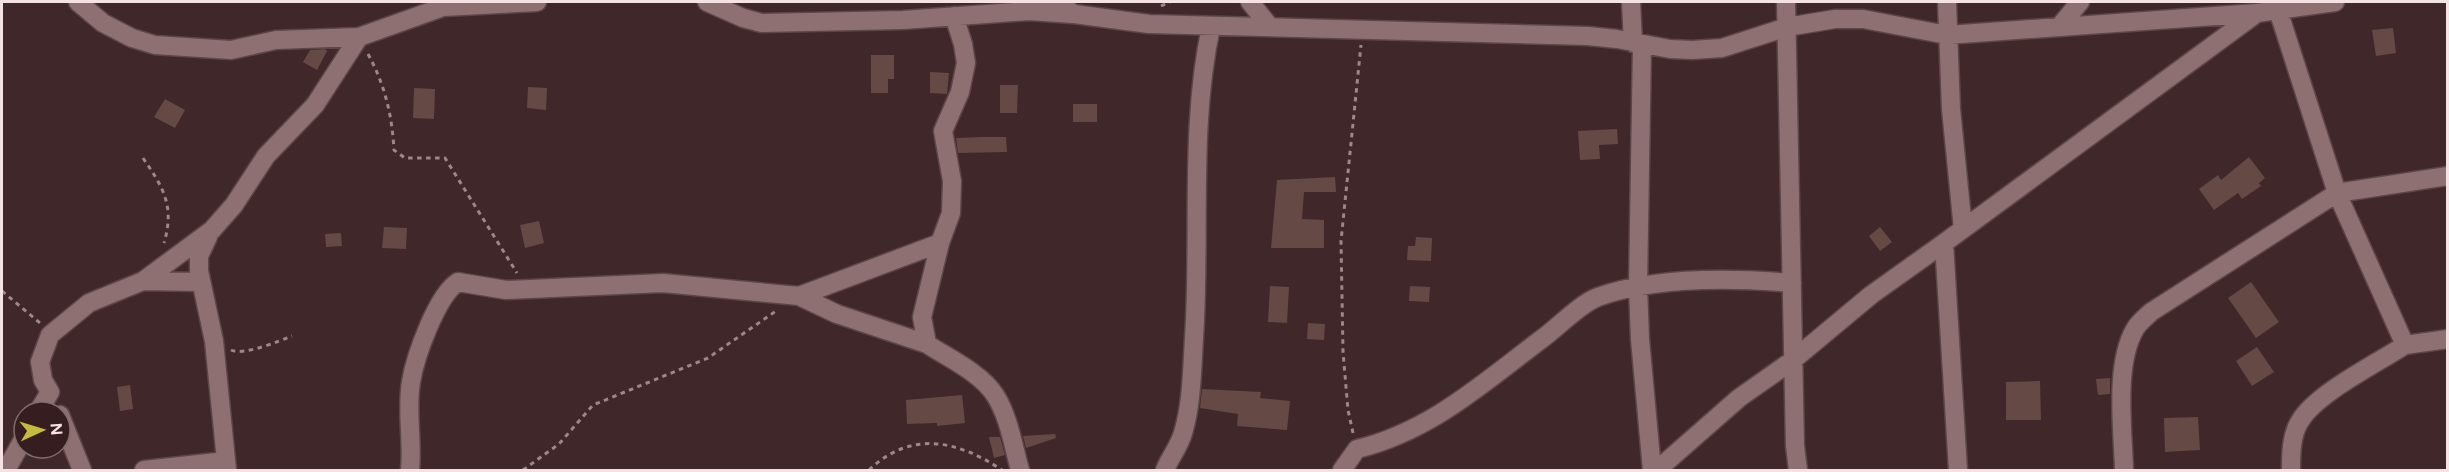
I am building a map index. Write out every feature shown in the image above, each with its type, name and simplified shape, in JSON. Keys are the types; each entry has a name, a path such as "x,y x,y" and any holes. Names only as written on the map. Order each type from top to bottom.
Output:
{"street":[{"path":"78,2 103,23 132,38 155,45 231,50 276,40 359,37 427,12 468,4 537,2"},
{"path":"707,2 743,18 762,23 1021,6 1149,24 1211,27 1362,28 1377,32 1588,36 1670,49 1722,48 1786,27 1835,19 1863,19 1947,35 2257,13 2335,2"},
{"path":"1056,2 1074,15"},
{"path":"1250,2 1270,27"},
{"path":"1631,2 1638,44 1640,339 1654,471"},
{"path":"1786,2 1795,446 1798,471"},
{"path":"1947,2 1951,109 1963,229"},
{"path":"2059,27 2080,2"},
{"path":"2278,10 2337,193 2405,345"},
{"path":"927,344 922,317 940,243 951,213 952,182 943,131 960,92 966,63 963,44 963,11"},
{"path":"1654,471 1739,398 1793,360 1871,295 2257,13"},
{"path":"1165,471 1183,434 1188,411 1198,280 1199,106 1203,65 1211,27"},
{"path":"144,471 226,466 214,341 200,282 199,256 212,230 234,204 266,156 315,105 359,37"},
{"path":"2124,471 2122,381 2126,351 2135,328 2151,312 2337,193 2448,176"},
{"path":"53,400 43,380 40,362 50,335 89,303 142,281 212,230"},
{"path":"799,296 940,243"},
{"path":"1944,243 1958,471"},
{"path":"1342,471 1357,449 1374,446 1443,415 1596,298 1638,287 1735,278 1792,283"},
{"path":"142,281 200,282"},
{"path":"410,471 411,382 433,318 453,285 461,282 488,288 528,289 663,283 799,296 837,314 927,344 973,374 994,392 1004,412 1020,471"},
{"path":"2291,471 2291,452 2299,422 2316,402 2405,345 2448,339"},
{"path":"45,400 50,392"},
{"path":"72,446 82,471"}],"path":[{"path":"1156,9 1170,2"},
{"path":"1357,449 1348,410 1343,352 1341,241 1362,28"},
{"path":"359,37 382,79 393,123 394,150 405,158 445,158 528,289"},
{"path":"143,158 165,192 168,201 167,234 163,247"},
{"path":"2,291 37,320 45,333 50,335"},
{"path":"523,471 559,444 593,405 708,358 799,296"},
{"path":"214,341 236,352 292,336"},
{"path":"869,471 897,449 930,441 985,459 1003,471"}],"building":[{"path":"2393,28 2396,53 2376,56 2372,30"},
{"path":"325,49 327,51 317,70 303,62 310,50"},
{"path":"871,55 894,55 894,79 888,79 888,93 871,93"},
{"path":"930,72 949,73 947,94 930,93"},
{"path":"1000,85 1018,85 1017,113 1000,113"},
{"path":"528,87 547,88 546,110 527,108"},
{"path":"414,88 435,89 434,119 413,118"},
{"path":"165,99 185,110 175,128 154,117"},
{"path":"1073,104 1097,104 1097,122 1073,122"},
{"path":"1617,129 1618,144 1599,145 1600,159 1580,160 1578,131"},
{"path":"1006,137 1007,152 958,153 956,138"},
{"path":"2249,157 2265,178 2259,183 2261,186 2242,199 2238,193 2214,210 2199,189 2218,175 2221,180"},
{"path":"1335,177 1336,192 1304,192 1302,219 1324,220 1324,248 1271,248 1277,180"},
{"path":"539,221 544,243 525,248 520,225"},
{"path":"384,227 407,228 406,249 382,248"},
{"path":"1880,227 1892,242 1880,251 1869,236"},
{"path":"341,233 342,246 326,247 325,234"},
{"path":"1416,237 1432,238 1431,261 1407,260 1408,246 1415,246"},
{"path":"2251,282 2279,322 2256,338 2228,298"},
{"path":"1270,286 1289,287 1287,323 1268,322"},
{"path":"1410,286 1430,287 1429,302 1409,301"},
{"path":"1308,323 1325,324 1324,340 1307,339"},
{"path":"2257,347 2274,372 2252,386 2236,361"},
{"path":"2110,378 2110,394 2098,395 2096,379"},
{"path":"2040,381 2041,420 2006,420 2006,382"},
{"path":"130,385 133,409 120,411 117,387"},
{"path":"1202,389 1261,392 1260,398 1290,401 1287,430 1237,426 1238,414 1200,408"},
{"path":"962,395 965,423 937,426 937,423 907,424 906,400"},
{"path":"2198,417 2200,450 2165,452 2164,418"},
{"path":"1055,434 1056,438 1026,448 1023,436"},
{"path":"989,437 1000,437 1005,455 994,458"}]}
